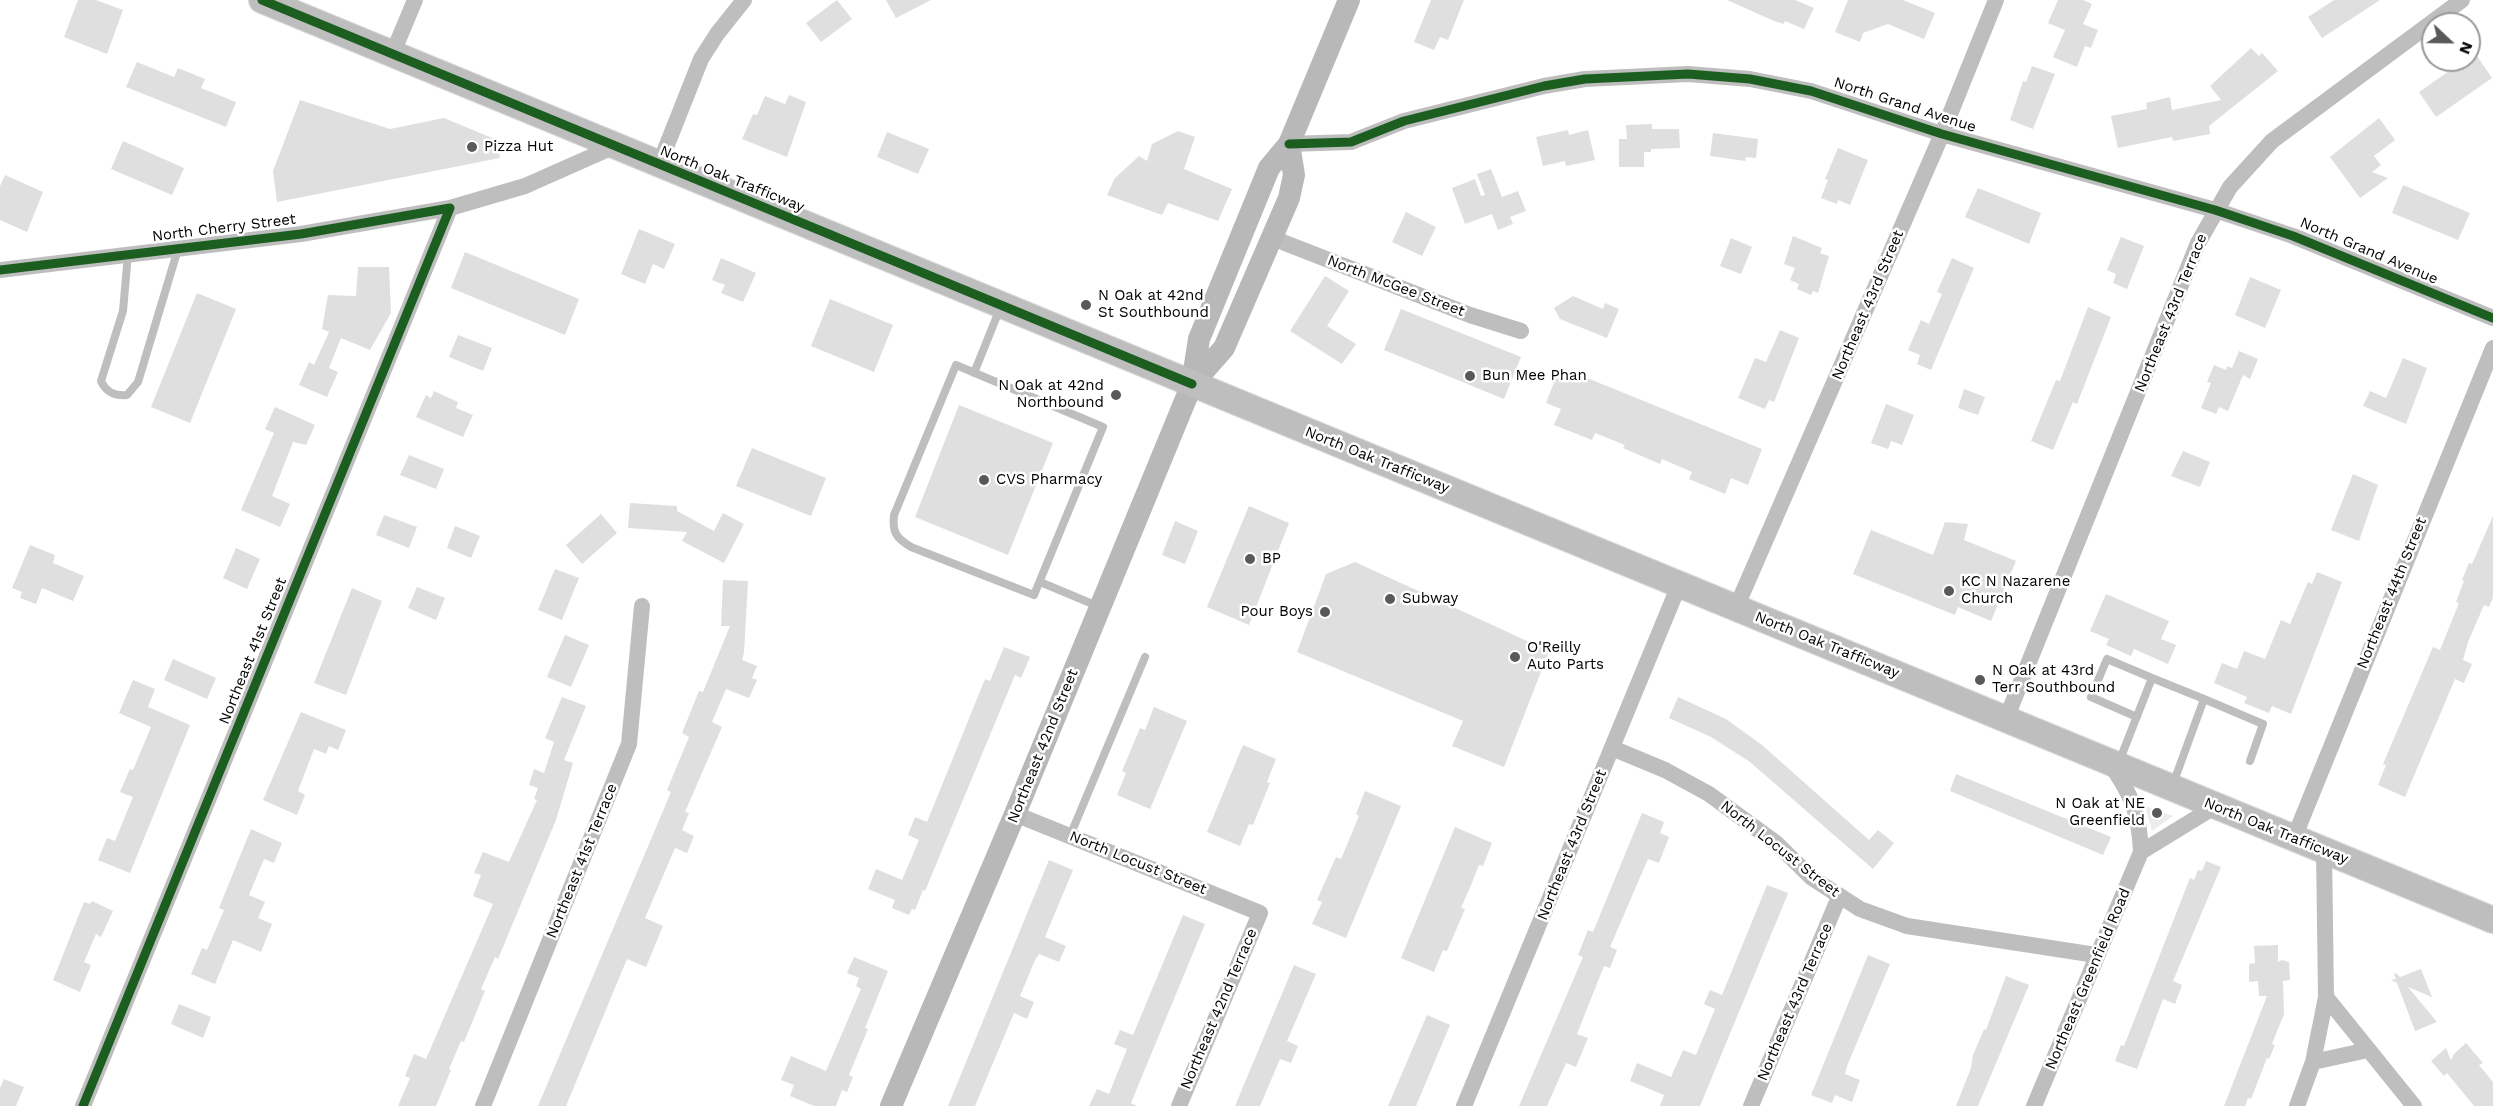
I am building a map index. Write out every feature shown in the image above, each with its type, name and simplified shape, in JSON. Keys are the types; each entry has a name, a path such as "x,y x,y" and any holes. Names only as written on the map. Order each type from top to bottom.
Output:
{"main road":[{"name":"North Oak Trafficway","path":"262,0 613,147 2493,920"},
{"path":"1192,384 1203,330 1269,168 1289,144 1349,0"},
{"path":"1192,384 1224,348 1289,198 1294,175 1289,144"},
{"name":"Northeast 42nd Street","path":"891,1106 1015,814 1192,384"}],"street":[{"path":"392,55 415,0"},
{"path":"659,165 701,59 744,0"},
{"name":"Northeast 43rd Street","path":"1736,608 1942,134 1996,0"},
{"name":"Northeast 43rd Terrace","path":"2006,719 2198,243 2230,187 2272,141 2462,0"},
{"name":"North Grand Avenue","path":"1289,144 1351,142 1404,121 1544,86 1632,75 1677,74 1750,79 1791,86 1942,134 2216,210 2293,236 2493,318"},
{"name":"North Cherry Street","path":"0,270 301,234 450,208 525,186 613,147"},
{"name":"Northeast 41st Street","path":"83,1106 450,208"},
{"name":"North McGee Street","path":"1272,236 1470,315 1521,331"},
{"name":"Northeast 44th Street","path":"2294,838 2493,348"},
{"name":"Northeast 43rd Street","path":"1464,1106 1679,585"},
{"name":"Northeast 41st Terrace","path":"483,1106 629,744 642,606"},
{"name":"North Locust Street","path":"1612,748 1665,770 1709,794 1750,822 1812,878 1860,909 1908,926 2096,955"},
{"name":"Northeast Greenfield Road","path":"2034,1106 2141,852 2140,823 2131,796 2113,763"},
{"path":"2141,852 2216,806"},
{"name":"North Locust Street","path":"1015,814 1260,913"},
{"path":"2297,1106 2313,1062 2326,998 2324,850"},
{"name":"Northeast 43rd Terrace","path":"1751,1106 1839,897"},
{"name":"Northeast 42nd Terrace","path":"1179,1106 1260,913"},
{"path":"2326,998 2414,1106"},
{"path":"2313,1062 2368,1050"}],"lane":[{"path":"128,254 123,311 101,381 105,390 118,395 127,394 138,382 178,249"},
{"path":"974,373 1001,305"},
{"path":"956,365 974,373 1104,427 1034,595 911,547 899,540 892,529 894,515 956,365"},
{"path":"1040,582 1100,607"},
{"path":"1070,836 1145,657"},
{"path":"2137,717 2091,697 2107,659 2264,724 2250,761"},
{"path":"2113,763 2137,717 2152,678"},
{"path":"2172,788 2204,699"}],"shaded area":[{"path":"2145,806 2173,816 2152,831"}],"building":[{"path":"78,0 96,0 123,10 107,54 64,37"},
{"path":"837,0 852,19 821,42 806,23"},
{"path":"886,0 931,0 896,18"},
{"path":"1431,0 1464,0 1448,40 1440,37 1434,50 1414,42"},
{"path":"1727,0 1795,0 1814,8 1804,29 1785,21 1784,24 1774,21"},
{"path":"1848,0 1903,0 1935,13 1924,39 1888,24 1863,33 1860,42 1835,32"},
{"path":"2058,0 2083,0 2092,4 2083,24 2098,30 2091,48 2085,46 2077,67 2053,57 2065,30 2048,23"},
{"path":"2334,0 2380,0 2322,38 2308,17"},
{"path":"2251,48 2259,56 2262,53 2278,71 2209,126 2210,134 2173,141 2172,137 2118,148 2111,116 2147,109 2146,103 2170,97 2172,110 2221,100 2210,86"},
{"path":"137,62 174,77 178,68 205,79 201,88 236,102 226,127 126,87"},
{"path":"2481,62 2492,78 2436,117 2419,92 2448,72 2481,72"},
{"path":"2032,66 2055,74 2033,129 2010,120 2023,81 2026,82"},
{"path":"789,95 806,102 787,157 742,139 753,114 757,115 765,96 785,104"},
{"path":"300,100 390,129 444,118 497,140 500,158 277,202 273,171"},
{"path":"2379,118 2395,140 2374,156 2381,165 2372,172 2388,178 2360,198 2330,157"},
{"path":"1652,124 1652,129 1679,129 1680,148 1651,149 1651,152 1644,152 1644,167 1619,167 1619,139 1627,139 1626,125"},
{"path":"1568,130 1569,135 1588,130 1595,160 1566,166 1565,161 1543,166 1536,137"},
{"path":"1178,131 1195,137 1184,169 1232,189 1218,221 1168,203 1162,215 1107,195 1115,178 1139,156 1147,161 1152,144"},
{"path":"887,132 929,149 918,174 877,157"},
{"path":"1713,133 1758,139 1756,158 1746,157 1745,161 1710,156"},
{"path":"123,141 184,168 172,195 111,169"},
{"path":"1838,148 1868,160 1850,205 1838,200 1837,204 1821,198 1828,180 1825,179"},
{"path":"1491,169 1502,197 1518,191 1526,211 1510,217 1513,224 1498,230 1492,214 1465,224 1452,188 1475,179 1481,196 1485,195 1477,174"},
{"path":"5,175 43,192 27,232 0,220 0,186"},
{"path":"2403,185 2470,213 2458,240 2392,213"},
{"path":"1978,188 2041,213 2029,244 1965,217"},
{"path":"1406,212 1436,227 1422,256 1392,242"},
{"path":"639,229 675,244 664,269 653,264 645,284 621,274"},
{"path":"1793,236 1822,248 1820,253 1829,256 1818,293 1813,291 1811,295 1797,289 1799,284 1790,280 1795,268 1784,264"},
{"path":"2121,237 2144,246 2127,289 2113,283 2116,274 2107,270"},
{"path":"1731,238 1752,247 1741,274 1720,266"},
{"path":"465,252 579,299 565,335 451,288"},
{"path":"721,258 756,273 743,302 721,293 725,285 712,280"},
{"path":"1952,258 1974,268 1931,370 1917,364 1920,355 1908,350 1921,320 1929,324 1942,294 1937,292"},
{"path":"358,267 389,267 391,313 370,350 341,338 329,368 338,372 327,397 299,385 309,362 314,365 329,332 322,329 328,295 356,296"},
{"path":"1325,276 1349,291 1327,326 1356,344 1342,364 1290,331"},
{"path":"2250,277 2281,290 2265,328 2235,315"},
{"path":"197,293 236,309 190,423 151,407"},
{"path":"1573,296 1603,309 1605,303 1619,309 1607,338 1560,319 1554,308"},
{"path":"830,299 893,325 874,372 811,346"},
{"path":"2088,307 2111,317 2077,404 2073,402 2053,450 2031,441 2056,380 2060,381"},
{"path":"1401,309 1521,357 1504,399 1384,350"},
{"path":"1780,330 1799,338 1774,402 1769,400 1765,409 1738,398 1755,358 1766,362"},
{"path":"458,335 492,348 483,371 449,357"},
{"path":"2239,351 2258,359 2250,379 2243,375 2228,411 2219,407 2216,414 2201,408 2211,383 2207,382 2214,365 2226,370 2227,366 2232,368"},
{"path":"2403,358 2427,368 2406,424 2363,406 2370,391 2386,398"},
{"path":"1560,367 1762,449 1748,485 1731,478 1725,494 1689,479 1692,472 1662,459 1660,464 1623,448 1625,445 1595,433 1592,440 1554,425 1561,409 1546,403"},
{"path":"1964,389 1985,397 1978,415 1958,408"},
{"path":"434,391 458,402 456,408 473,415 463,437 416,417 426,395 431,398"},
{"path":"1886,404 1914,415 1902,445 1891,441 1888,449 1871,443"},
{"name":"CVS Pharmacy","path":"959,405 1053,443 1008,555 915,517"},
{"path":"275,407 315,425 306,445 293,442 272,496 290,504 280,527 241,510 274,433 265,429"},
{"path":"752,448 826,478 811,516 736,486"},
{"path":"2183,451 2210,462 2200,487 2171,476"},
{"path":"409,455 444,469 436,489 400,475"},
{"path":"2353,474 2378,485 2359,541 2331,530"},
{"path":"630,503 677,506 677,511 714,531 723,513 744,524 724,563 682,541 687,532 628,528"},
{"path":"1249,506 1289,523 1249,625 1207,607"},
{"path":"601,514 617,533 582,564 566,545"},
{"path":"384,515 417,527 409,548 376,535"},
{"path":"2493,516 2493,598 2489,607 2484,605 2468,642 2463,660 2472,664 2464,683 2455,679 2405,797 2378,785 2386,765 2383,764 2433,647 2440,650 2459,603 2456,602 2464,581 2462,580 2469,563 2472,564"},
{"path":"1175,521 1198,531 1185,564 1162,555"},
{"name":"KC N Nazarene Church","path":"1945,522 1968,524 1964,540 2016,561 1991,621 1958,607 1955,615 1853,574 1871,530 1933,555"},
{"path":"455,526 480,536 471,558 447,548"},
{"path":"30,545 55,555 53,563 84,576 73,601 42,588 36,604 20,598 22,592 12,588"},
{"path":"236,548 260,559 247,589 223,578"},
{"path":"1355,562 1549,651 1504,767 1452,746 1463,721 1297,652 1326,574"},
{"path":"555,569 579,578 562,620 538,610"},
{"path":"2317,572 2342,582 2291,714 2272,706 2269,713 2244,703 2247,697 2214,683 2222,663 2237,669 2244,651 2265,659 2281,620 2290,624 2308,582 2312,584"},
{"path":"723,580 748,581 742,660 757,666 752,678 757,680 749,698 726,689 712,722 722,727 685,812 689,813 682,830 694,836 687,853 675,848 645,918 663,926 646,967 627,959 566,1106 538,1106 671,792 667,790 689,737 682,733 699,691 703,692 730,626 721,626"},
{"path":"417,587 445,598 436,620 408,608"},
{"path":"352,588 382,601 346,695 314,683"},
{"path":"2106,594 2169,621 2161,639 2176,645 2168,664 2134,649 2131,656 2106,645 2109,639 2090,631"},
{"path":"565,635 589,645 571,687 547,677"},
{"path":"1004,647 1030,657 1021,678 1015,675 925,891 923,890 915,910 912,909 909,915 892,908 895,900 868,889 876,869 902,880 919,840 908,835 915,817 927,822 985,679 990,681"},
{"path":"173,659 216,678 207,699 164,680"},
{"path":"133,680 155,689 148,707 190,725 130,873 98,860 107,838 115,841 133,797 120,792 130,769 133,770 151,727 119,713"},
{"path":"562,697 586,706 564,760 573,763 556,820 498,959 495,957 481,989 485,991 464,1042 461,1041 449,1069 451,1070 436,1106 398,1106 410,1078 405,1076 414,1054 426,1059 493,904 473,896 481,875 474,873 483,852 509,862 537,800 534,799 538,788 529,785 534,769 544,773 554,742 545,738"},
{"path":"1678,697 1726,719 1762,745 1869,840 1878,830 1894,843 1873,869 1750,762 1711,737 1669,718"},
{"path":"1154,707 1187,721 1150,809 1117,795 1126,773 1122,771 1140,728 1145,730"},
{"path":"301,712 346,730 338,750 329,746 326,754 314,749 298,791 305,795 297,815 263,800"},
{"path":"1243,745 1276,759 1267,782 1270,783 1253,825 1249,824 1240,846 1207,832"},
{"path":"1956,774 2111,837 2103,855 1950,791"},
{"path":"1365,791 1401,806 1346,938 1312,924 1322,902 1317,900 1336,857 1341,859 1359,816 1356,814"},
{"path":"1642,813 1664,822 1660,833 1669,837 1659,863 1648,859 1610,947 1617,950 1610,968 1604,966 1577,1034 1588,1038 1576,1067 1566,1063 1547,1106 1519,1106 1583,957 1578,955 1588,930 1593,932"},
{"path":"1455,827 1492,843 1483,866 1479,865 1461,908 1465,909 1447,951 1443,950 1434,972 1401,958"},
{"path":"251,829 282,843 274,863 264,859 249,895 265,902 258,918 272,924 261,952 233,940 215,984 191,974 202,948 207,950 224,910 219,908"},
{"path":"1049,860 1073,870 1045,937 1066,946 1059,962 1039,954 1035,960 1020,996 1034,1002 1027,1019 1014,1013 975,1106 948,1106"},
{"path":"2206,861 2221,867 2173,981 2182,985 2175,1004 2163,999 2137,1069 2115,1061 2121,1045 2124,1046 2190,878 2194,880 2198,870 2202,871"},
{"path":"1767,885 1788,893 1700,1106 1660,1106 1664,1095 1630,1081 1637,1063 1671,1077 1683,1050 1696,1055 1715,1009 1704,1004 1710,990 1722,995"},
{"path":"92,901 113,911 101,937 96,934 84,962 91,965 80,992 53,980 84,902 90,904"},
{"path":"1183,915 1205,924 1131,1103 1137,1106 1089,1106 1097,1089 1109,1094 1127,1049 1114,1044 1120,1030 1133,1035"},
{"path":"2278,945 2278,962 2282,960 2289,962 2290,980 2283,981 2284,1014 2272,1044 2275,1045 2269,1059 2267,1058 2251,1099 2248,1098 2245,1106 2224,1106 2267,996 2259,996 2258,981 2249,982 2249,964 2255,963 2254,946"},
{"path":"1868,955 1890,964 1847,1066 1845,1074 1860,1080 1852,1102 1835,1095 1832,1103 1811,1095"},
{"path":"854,957 888,971 849,1075 853,1077 847,1092 842,1090 836,1106 814,1106 790,1096 794,1085 781,1080 791,1056 826,1071 861,989 856,986 859,978 847,973"},
{"path":"1294,965 1316,974 1287,1041 1298,1046 1291,1063 1280,1059 1260,1106 1235,1106"},
{"path":"2421,969 2432,997 2408,987 2437,1022 2415,1031 2397,983 2391,980 2396,979 2394,974 2396,973 2400,977"},
{"path":"2006,976 2029,985 1978,1106 1956,1106 1971,1068 1973,1055 1984,1029 1986,1030"},
{"path":"179,1004 211,1017 203,1038 171,1024"},
{"path":"1427,1015 1450,1025 1416,1106 1388,1106"},
{"path":"2466,1043 2483,1063 2479,1065 2493,1082 2493,1106 2474,1106 2447,1073 2444,1076 2431,1061 2446,1048 2451,1060"},
{"path":"4,1079 24,1087 16,1106 0,1106 0,1088"}],"cycle path":[{"path":"262,0 1192,384"},
{"path":"1289,144 1351,142 1404,121 1544,86 1585,79 1688,74 1750,79 1811,91 1942,134 2215,210 2293,236 2493,318"},
{"path":"0,270 301,234 450,208"},
{"path":"83,1106 450,208"}],"place":[{"name":"Pizza Hut","path":"472,147"},
{"name":"N Oak at 42nd St Southbound","path":"1086,305"},
{"name":"Bun Mee Phan","path":"1470,376"},
{"name":"N Oak at 42nd Northbound","path":"1116,395"},
{"name":"CVS Pharmacy","path":"984,480"},
{"name":"BP","path":"1250,559"},
{"name":"KC N Nazarene Church","path":"1949,591"},
{"name":"Subway","path":"1390,599"},
{"name":"Pour Boys","path":"1325,612"},
{"name":"O'Reilly Auto Parts","path":"1515,657"},
{"name":"N Oak at 43rd Terr Southbound","path":"1980,680"},
{"name":"N Oak at NE Greenfield","path":"2157,813"}]}
